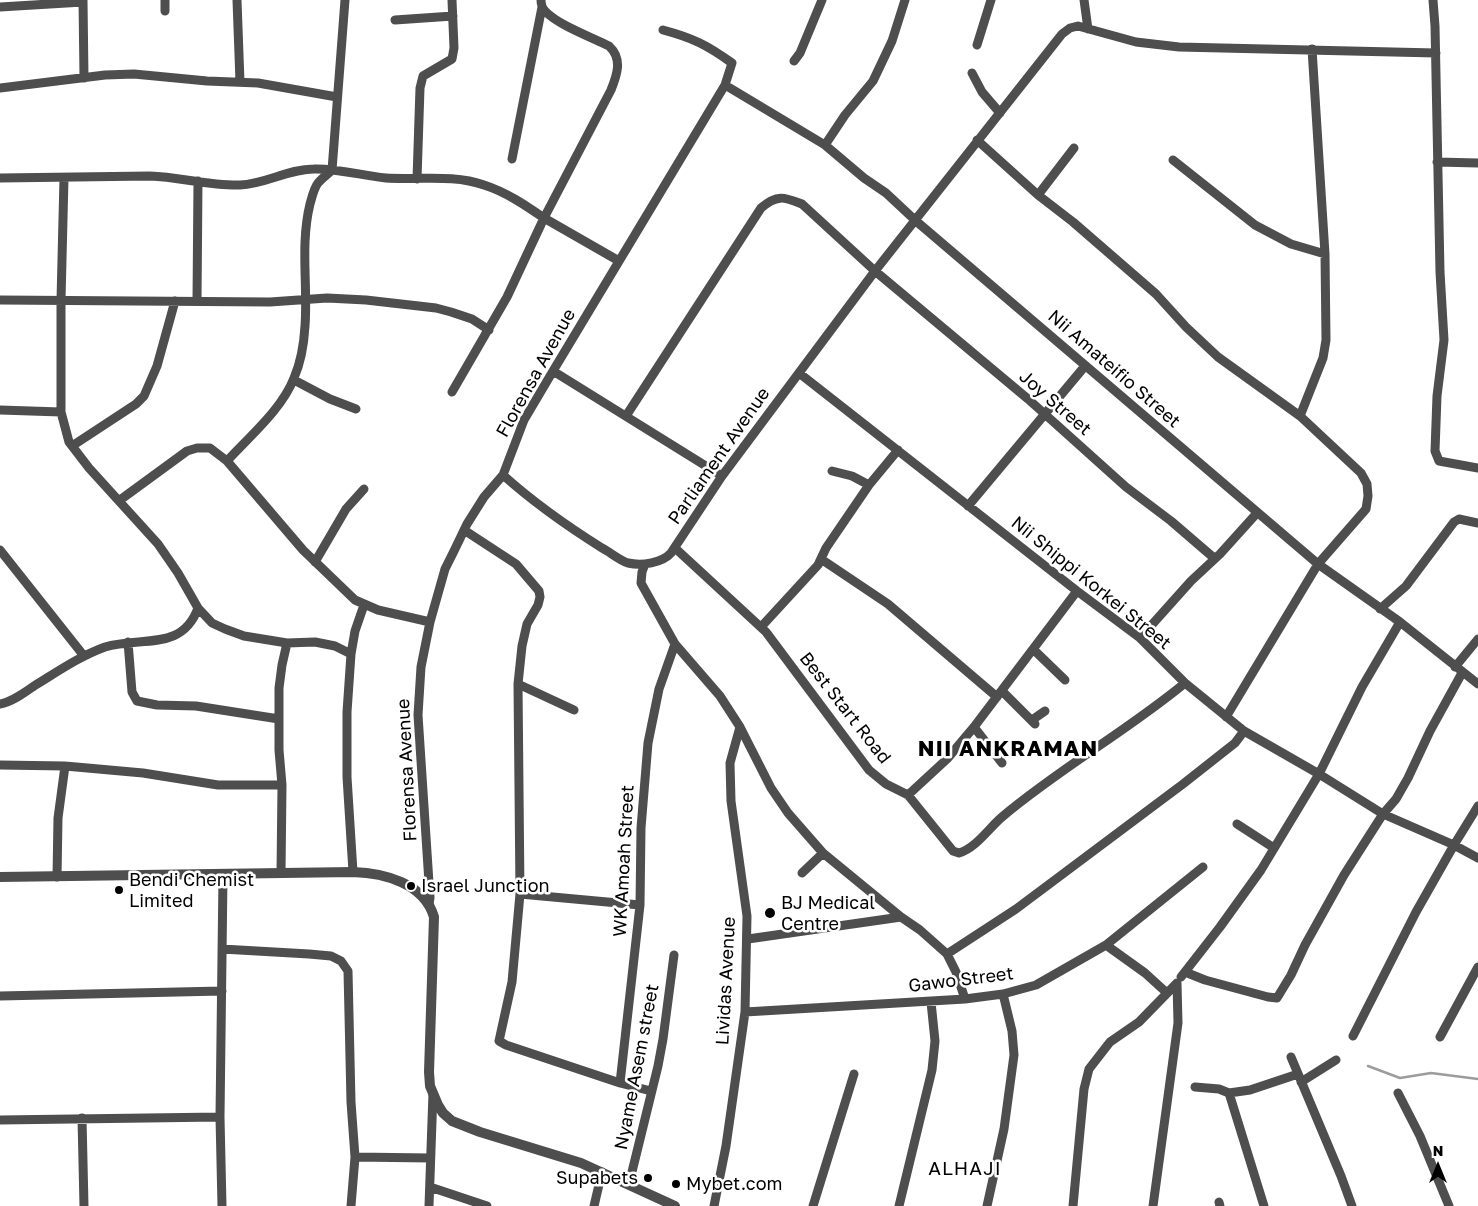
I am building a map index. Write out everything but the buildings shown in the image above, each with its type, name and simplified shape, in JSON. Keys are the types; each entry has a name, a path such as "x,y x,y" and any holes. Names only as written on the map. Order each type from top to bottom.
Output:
{"street":[{"path":"165,0 165,11"},
{"path":"237,0 240,82"},
{"path":"227,461 279,404 294,380 303,346 304,262 307,216 317,184 332,170 345,0"},
{"path":"417,179 420,88 424,76 452,59 454,48 452,0"},
{"path":"794,61 800,53 822,0"},
{"path":"825,145 873,81 892,41 905,0"},
{"path":"977,44 991,0"},
{"path":"1084,0 1088,29 1136,42 1179,47 1436,53"},
{"path":"1432,0 1436,53 1440,272 1444,340 1437,396 1435,451 1439,461 1478,468"},
{"path":"0,6 82,1 84,78"},
{"path":"512,159 542,3"},
{"path":"452,392 507,297 544,218 611,90 617,71 618,63 615,52 609,46 559,21 545,11 542,3"},
{"path":"394,20 453,16"},
{"name":"Parliament Avenue","path":"645,564 666,559 675,548 722,476 875,271 1062,34 1070,28 1078,26 1088,29"},
{"name":"Florensa Avenue","path":"429,904 418,715 421,668 430,622 445,569 464,530 484,497 503,475 524,420 725,85 732,63 690,37 663,30"},
{"path":"1300,416 1323,358 1326,340 1325,254 1312,49"},
{"path":"972,72 982,92 1000,113"},
{"path":"0,88 105,75 134,74 285,87 337,97"},
{"name":"Nii Amateifio Street","path":"725,85 825,145 886,194 1318,564 1380,610 1400,622 1478,684"},
{"path":"977,140 1038,195 1073,222 1156,294 1186,327 1218,357 1300,416 1361,473 1367,484 1366,508 1318,564 1226,717"},
{"path":"1038,195 1074,148"},
{"path":"1173,160 1255,225 1291,244 1325,254"},
{"path":"1438,162 1478,163"},
{"path":"0,178 150,176 173,177 223,184 253,184 285,173 314,169 378,177 461,180 482,184 516,199 544,218 619,261"},
{"path":"64,178 61,412 64,427 72,446 89,468 120,500 170,559 198,608 212,623 225,630 244,636 287,643 315,642 335,646 351,654"},
{"path":"197,302 198,181"},
{"name":"Joy Street","path":"626,416 761,208 770,200 780,197 802,204 875,271 1045,414 1126,487 1171,521 1214,558"},
{"path":"0,300 270,302 327,298 366,300 436,308 472,319 488,330"},
{"path":"72,446 136,404 144,396 157,366 175,301"},
{"path":"968,506 1085,366"},
{"path":"553,371 722,476"},
{"name":"Nii Shippi Korkei Street","path":"799,373 1077,591 1140,638 1185,683 1244,731 1319,774 1383,814 1454,845 1478,858"},
{"path":"294,380 330,399 356,409"},
{"path":"0,410 61,412"},
{"path":"120,500 192,448 210,448 227,461 315,562 346,593 364,605 396,615 430,622"},
{"path":"761,627 818,565 826,548 869,485 898,450"},
{"path":"832,471 852,476 869,485"},
{"path":"503,475 522,493 587,539 628,563 645,564 641,584 674,644 720,696 740,727 771,788 788,813 823,853 901,917 920,930 947,954 966,1000"},
{"path":"315,562 346,509 364,489"},
{"path":"1140,638 1191,580 1257,513"},
{"path":"1380,610 1406,586 1454,522 1459,519 1478,523"},
{"path":"464,530 516,564 539,591 540,597 538,605 527,624 522,646 518,684 520,894 512,982 499,1041 506,1046 620,1083 651,1091"},
{"name":"Best Start Road","path":"675,548 761,627 869,770 886,784 908,795 953,851 960,854 968,851 992,825 1028,795 1146,713 1185,683"},
{"path":"0,550 84,656"},
{"path":"821,559 888,604 1034,722 1045,711"},
{"path":"908,795 947,759 974,727 1077,591"},
{"path":"353,872 346,740 351,654 355,631 364,605"},
{"path":"0,704 17,697 84,656 104,648 128,642 163,641 173,637 189,626 198,608"},
{"path":"1074,1206 1084,1089 1089,1069 1110,1042 1139,1022 1177,983 1239,901 1319,774 1362,687 1400,622"},
{"path":"1185,972 1205,980 1277,998 1324,908 1408,778 1458,670 1478,639"},
{"path":"128,642 132,692 137,700 157,704 196,706 280,719"},
{"path":"281,874 282,786 280,719 282,664 287,643"},
{"name":"WK Amoah Street","path":"620,1083 640,905 641,828 648,743 658,689 674,644"},
{"path":"1034,650 1065,680"},
{"path":"518,684 574,710"},
{"name":"Lividas Avenue","path":"714,1206 726,1146 745,1012 747,916 730,801 730,763 740,727"},
{"path":"974,727 1002,763"},
{"path":"947,954 1016,909 1183,784 1235,743 1244,731"},
{"path":"0,765 65,766 143,773 218,785 282,786"},
{"path":"57,877 58,818 65,766"},
{"path":"1353,1036 1416,912 1478,806"},
{"path":"1237,824 1274,848"},
{"path":"802,873 823,853"},
{"name":"Gawo Street","path":"745,1012 966,1000 1003,994 1036,985 1106,945 1203,866"},
{"path":"0,878 353,872 380,875 416,891 429,904 434,917 429,1072 433,1093 429,1206"},
{"path":"222,1206 220,1118 223,875"},
{"path":"520,894 640,905"},
{"path":"748,939 901,917"},
{"path":"1106,945 1155,980 1168,993"},
{"path":"222,949 331,956 341,961 348,971 351,1102 355,1156 351,1206"},
{"name":"Nyame Asem street","path":"629,1184 663,1039 674,955"},
{"path":"1440,1037 1478,967"},
{"path":"1153,1206 1178,1023 1177,983"},
{"path":"0,996 222,991"},
{"path":"987,1206 1004,1129 1014,1055 1012,1031 1003,994"},
{"path":"899,1206 932,1070 936,1041 931,1002"},
{"path":"1291,1057 1352,1206"},
{"path":"1195,1087 1219,1088 1229,1093 1250,1090 1300,1078 1336,1060"},
{"path":"813,1206 854,1074"},
{"path":"433,1093 443,1113 458,1123 602,1172 676,1206"},
{"path":"1229,1093 1264,1206"},
{"path":"1398,1093 1416,1128 1449,1206"},
{"path":"82,1118 84,1206"},
{"path":"0,1120 220,1118"},
{"path":"355,1156 430,1158"},
{"path":"594,1206 602,1172"},
{"path":"430,1187 487,1206"}],"waterway":[{"path":"1368,1066 1400,1078 1431,1073 1478,1079"}],"place":[{"name":"Israel Junction","path":"411,886"},
{"name":"Bendi Chemist Limited","path":"119,890"},
{"name":"BJ Medical Centre","path":"770,913"},
{"name":"Supabets","path":"648,1178"},
{"name":"Mybet.com","path":"676,1184"}],"district":[{"name":"NII ANKRAMAN","path":"1008,749"},
{"name":"ALHAJI","path":"965,1169"}]}
